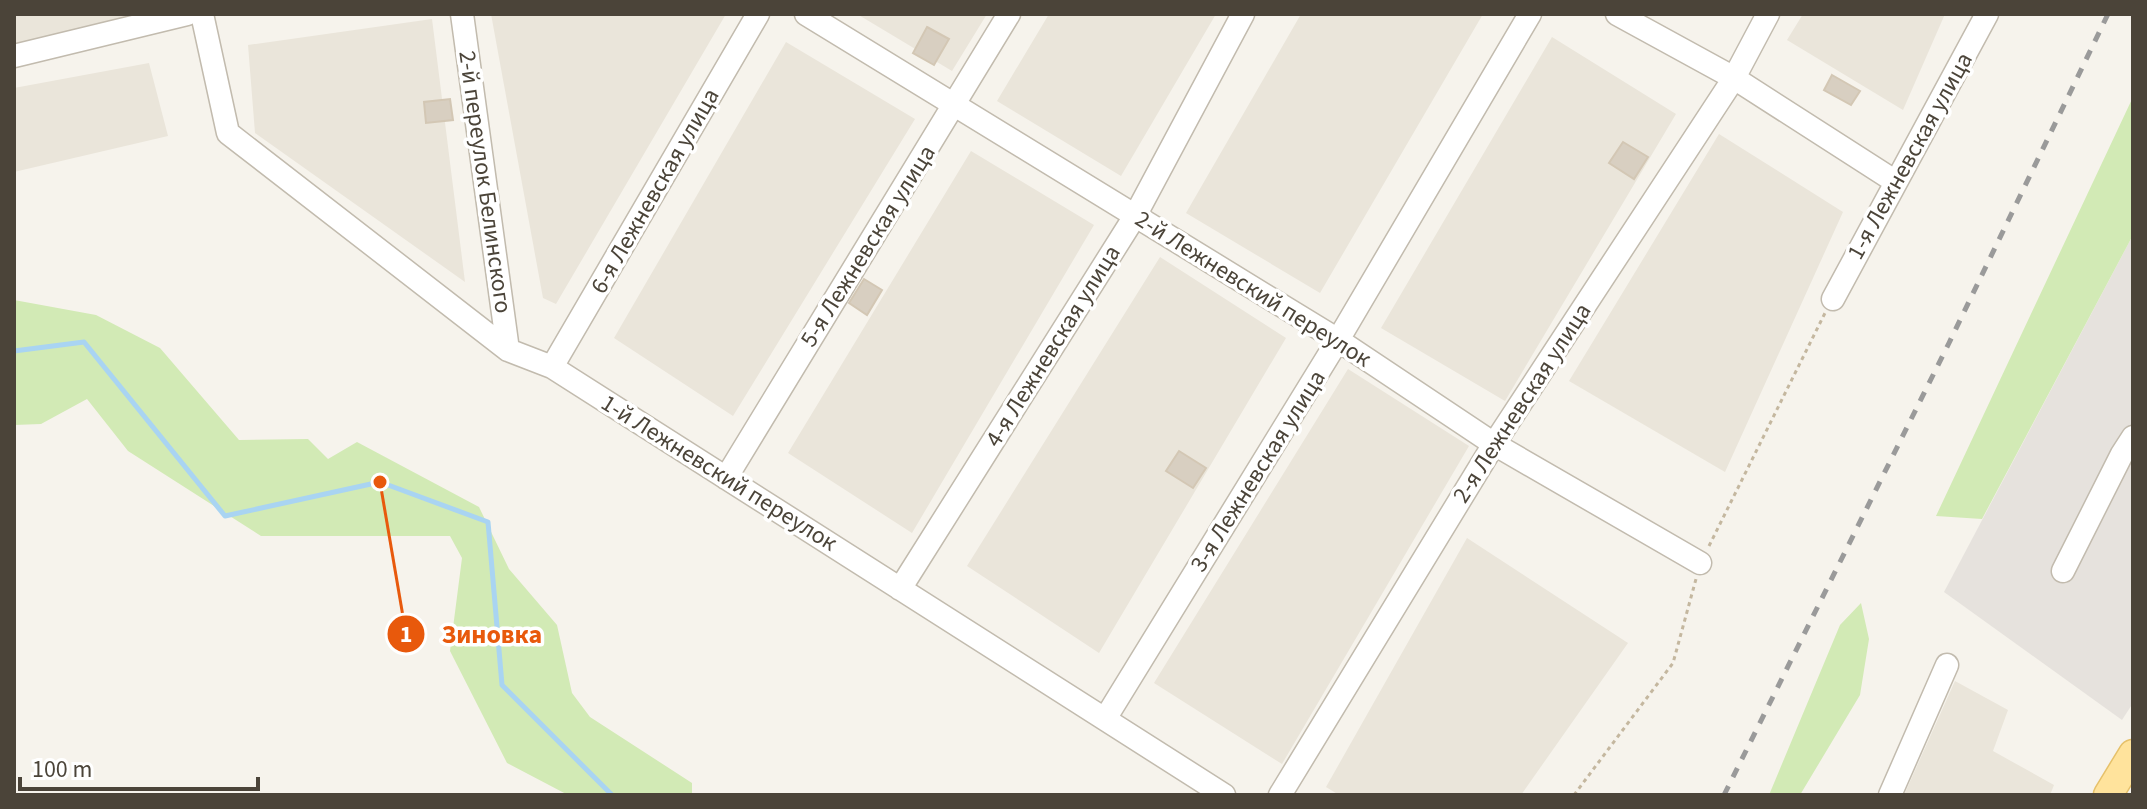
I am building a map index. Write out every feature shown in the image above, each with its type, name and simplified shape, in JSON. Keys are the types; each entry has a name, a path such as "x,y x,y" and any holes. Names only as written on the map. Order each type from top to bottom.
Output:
{"main road":[{"path":"2108,795 2133,754"}],"street":[{"path":"14,56 187,14"},
{"name":"1-й Лежневский переулок","path":"202,14 228,133 508,350 552,367 1224,795"},
{"name":"2-й переулок Белинского","path":"462,14 508,350"},
{"name":"6-я Лежневская улица","path":"552,367 758,14"},
{"name":"2-й Лежневский переулок","path":"806,14 1338,340 1494,444 1700,563"},
{"name":"5-я Лежневская улица","path":"726,478 1009,14"},
{"name":"4-я Лежневская улица","path":"900,589 1135,216 1243,14"},
{"name":"3-я Лежневская улица","path":"1105,719 1338,340 1530,14"},
{"path":"1617,14 1734,78 1896,182"},
{"name":"2-я Лежневская улица","path":"1280,795 1494,444 1734,78 1768,14"},
{"name":"1-я Лежневская улица","path":"1833,299 1987,14"},
{"path":"2063,571 2133,437"},
{"path":"1890,795 1947,665"}],"shaded area":[{"path":"14,14 142,14 142,15 14,44"},
{"path":"491,14 726,14 556,304 543,298"},
{"path":"857,14 987,14 952,71"},
{"path":"1049,14 1216,14 1121,176 997,101"},
{"path":"1301,14 1483,14 1320,293 1186,213"},
{"path":"1803,14 1945,14 1903,110 1787,40"},
{"path":"432,19 465,282 255,133 248,45"},
{"path":"1552,37 1676,114 1505,401 1381,328"},
{"path":"786,42 915,119 733,416 614,338"},
{"path":"149,63 168,136 14,172 14,88"},
{"path":"1719,134 1843,212 1725,472 1569,381"},
{"path":"971,151 1094,225 912,533 788,453"},
{"path":"2133,235 2133,703 2122,720 1944,592"},
{"path":"1160,257 1286,338 1099,653 967,566"},
{"path":"1348,369 1469,446 1282,764 1154,683"},
{"path":"1467,538 1628,643 1521,795 1339,795 1326,787"},
{"path":"1955,681 2008,710 1993,751 2054,785 2050,795 1904,795"}],"green space":[{"path":"2133,97 2133,235 1982,519 1936,516"},
{"path":"14,300 96,315 160,348 239,440 308,439 328,459 357,442 479,507 509,569 557,625 572,693 590,717 692,783 692,795 568,795 507,763 450,651 462,558 450,536 261,536 128,451 87,399 41,424 14,425"},
{"path":"1861,603 1869,639 1860,695 1800,795 1769,795 1840,625"}],"building":[{"path":"927,27 949,39 934,65 913,53"},
{"path":"1832,75 1860,91 1851,105 1824,90"},
{"path":"450,99 453,120 426,123 424,102"},
{"path":"1623,142 1648,157 1634,179 1609,163"},
{"path":"864,279 882,290 867,315 849,303"},
{"path":"1179,451 1206,468 1193,488 1166,471"}],"waterway":[{"path":"14,351 84,342 225,516 380,482 488,522 502,685 612,795"}],"railway":[{"path":"1724,795 1949,343 2108,14"}],"place":[{"name":"Зиновка","path":"380,482"}]}
